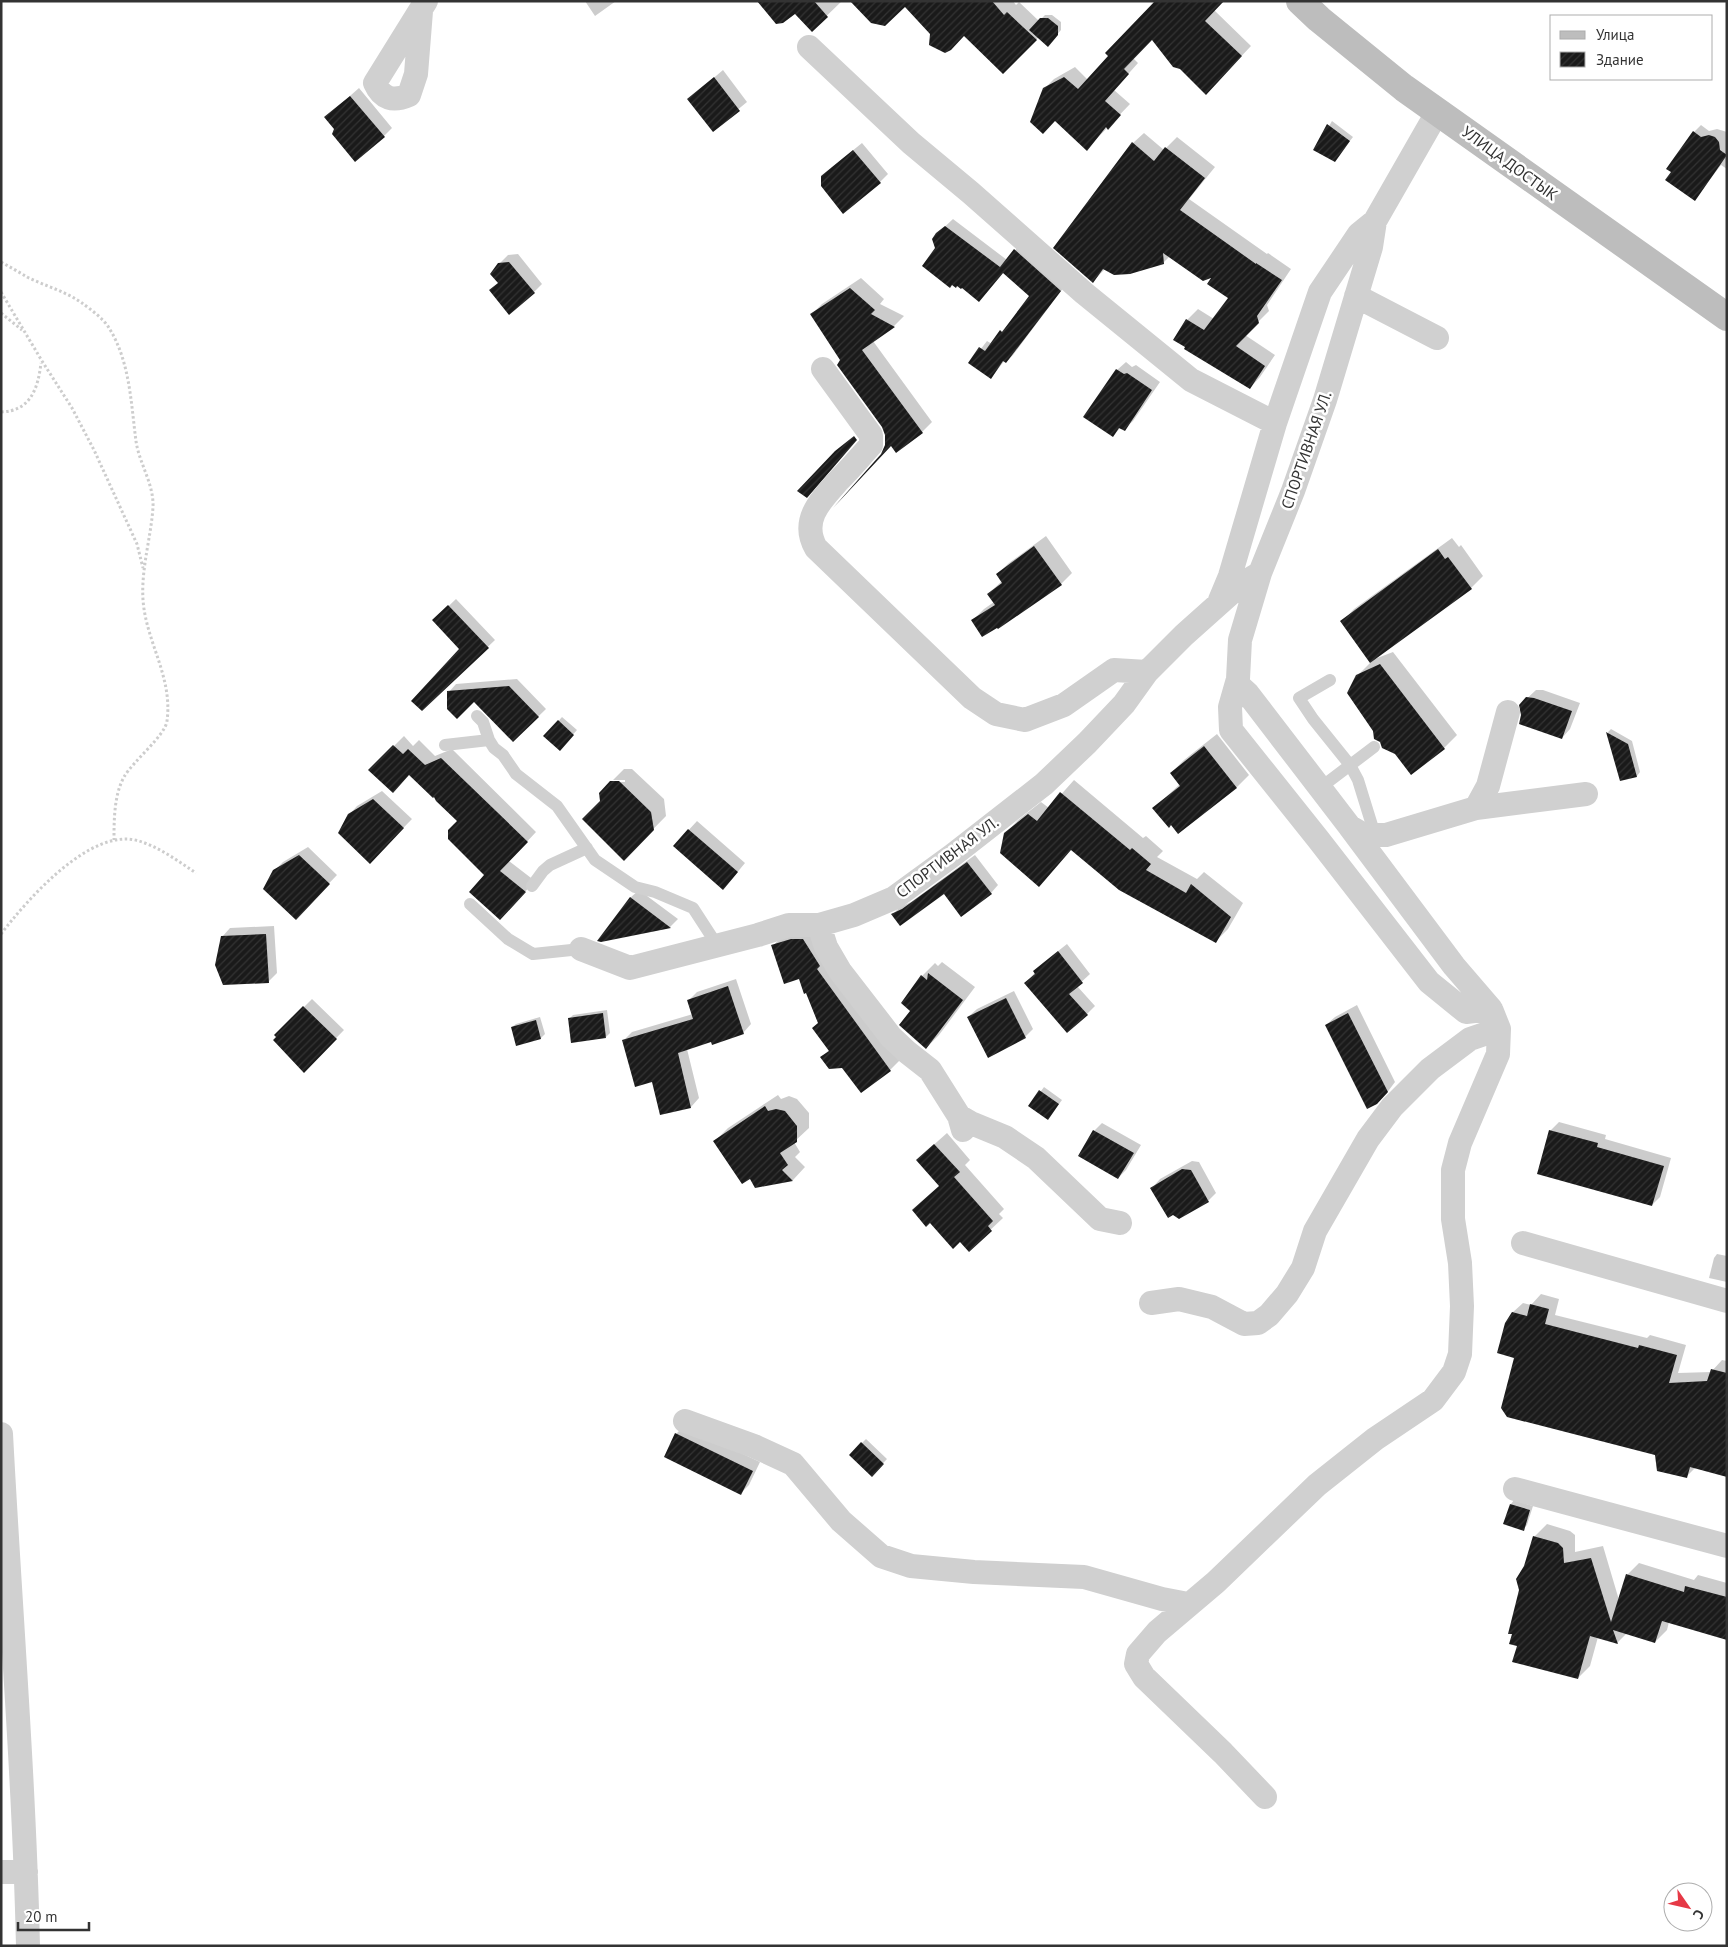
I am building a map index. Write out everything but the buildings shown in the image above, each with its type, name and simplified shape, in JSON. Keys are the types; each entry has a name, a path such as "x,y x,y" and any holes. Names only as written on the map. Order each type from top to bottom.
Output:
{"main road":[{"name":"УЛИЦА ДОСТЫК","path":"1300,1 1319,20 1404,88 1727,317"}],"street":[{"path":"809,47 911,143 971,193 1084,293 1191,380 1275,423"},
{"name":"СПОРТИВНАЯ УЛ.","path":"1438,111 1376,220 1371,247 1324,400 1300,472 1260,572 1240,640 1238,682 1230,707 1231,730 1429,982 1466,1012 1495,1019"},
{"name":"СПОРТИВНАЯ УЛ.","path":"1220,602 1230,576 1275,423 1320,292 1358,234 1376,220"},
{"path":"1356,296 1437,338"},
{"path":"823,369 871,435 871,445 817,505 811,521 811,538 816,548 972,698 996,714 1025,720 1064,705 1114,670 1147,672"},
{"name":"СПОРТИВНАЯ УЛ.","path":"581,949 630,968 758,935 789,925 819,925 854,915 894,898 1044,784 1124,704 1147,672 1220,602 1240,585 1260,572"},
{"path":"1238,682 1495,1019 1498,1054 1460,1143 1453,1170 1453,1219 1460,1263 1462,1306 1460,1354 1454,1372 1433,1400 1408,1415 1317,1485 1216,1582 1157,1632 1138,1654 1136,1664 1144,1677 1265,1797"},
{"path":"1476,808 1488,786 1508,712"},
{"path":"1350,827 1364,834 1386,835 1476,808 1586,794"},
{"path":"819,925 826,947 840,971 891,1037 930,1070 961,1123 971,1123 1005,1137 1036,1158 1100,1219 1120,1223"},
{"path":"1151,1303 1179,1299 1212,1307 1244,1324 1258,1323 1269,1315 1287,1294 1303,1268 1315,1231 1368,1139 1392,1107 1430,1069 1495,1019"},
{"path":"1523,1243 1727,1300"},
{"path":"685,1421 754,1446 793,1464 841,1521 881,1556 911,1566 974,1572 1084,1577 1162,1599 1188,1604"},
{"path":"1,1434 26,1872 28,1946"},
{"path":"1515,1489 1727,1546"},
{"path":"1,1872 26,1872"}],"lane":[{"path":"1330,680 1300,698 1313,719 1350,765 1360,788 1375,834"},
{"path":"476,716 483,722 489,740 516,774 557,806 595,860 635,887 655,892 693,908 717,945"},
{"path":"445,745 489,740"},
{"path":"1320,788 1374,747"},
{"path":"532,886 550,865 587,848"},
{"path":"470,904 508,939 533,954 581,949"}],"path":[{"path":"1,262 29,278 56,288 82,303 109,327 128,376 137,449 148,478 153,504 144,569 143,602 152,644 167,686 167,724 123,778 115,816 114,840"},
{"path":"1,292 72,408 94,450 137,544 144,569"},
{"path":"1,313 24,332"},
{"path":"1,412 9,412 26,404 38,385 42,361"},
{"path":"1,934 52,876 85,852 114,840 137,840 159,849 196,873"}]}
